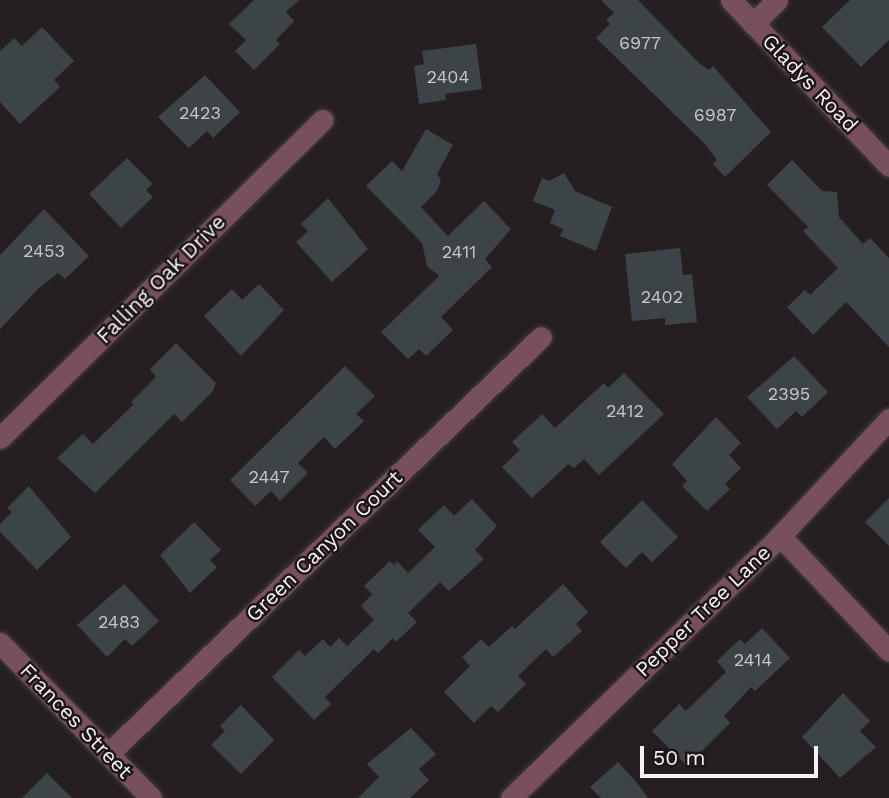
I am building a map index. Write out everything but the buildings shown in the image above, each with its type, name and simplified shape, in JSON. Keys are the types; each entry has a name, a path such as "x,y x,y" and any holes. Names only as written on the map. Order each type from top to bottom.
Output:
{"street":[{"name":"Gladys Road","path":"731,0 889,166"},
{"path":"753,24 777,0"},
{"name":"Falling Oak Drive","path":"0,438 323,120"},
{"name":"Green Canyon Court","path":"108,754 541,337"},
{"name":"Pepper Tree Lane","path":"511,798 780,536 889,419"},
{"path":"780,536 889,651"},
{"name":"Frances Street","path":"0,643 151,798"}]}
